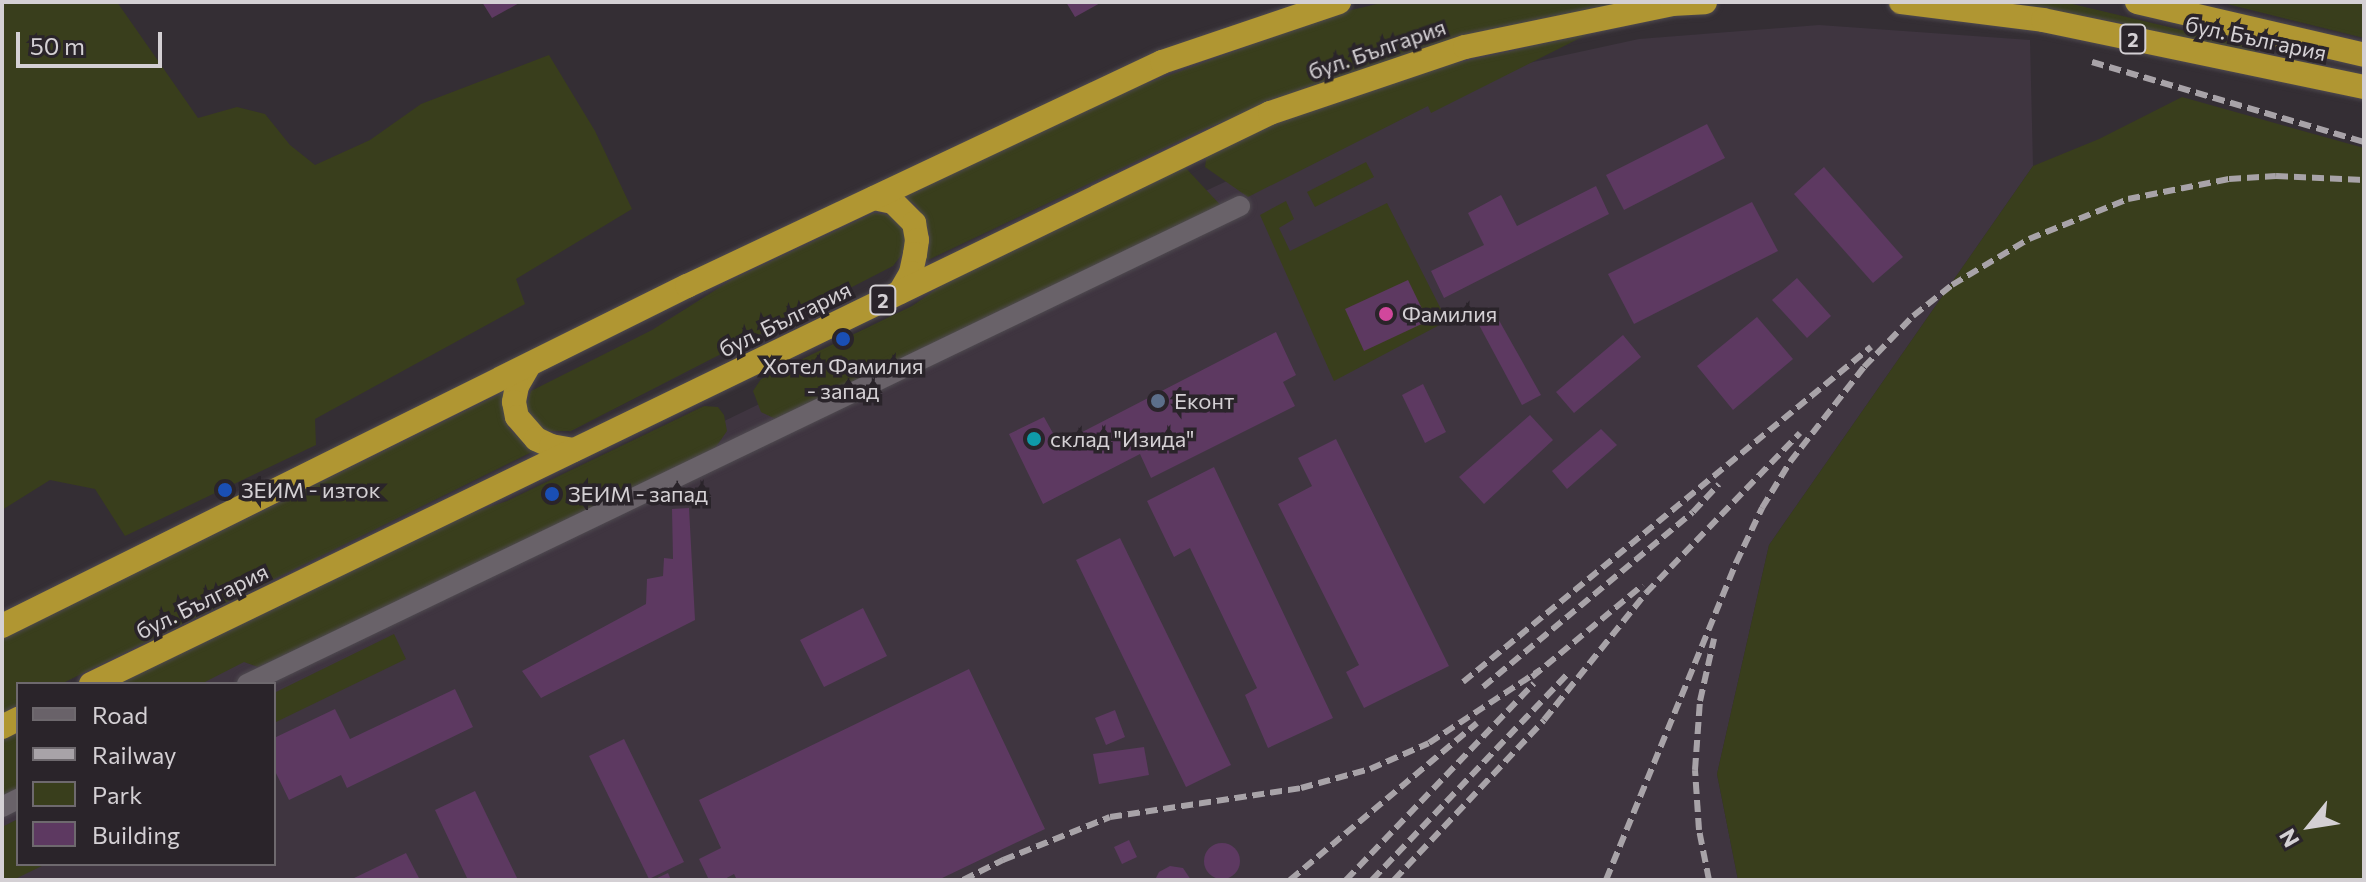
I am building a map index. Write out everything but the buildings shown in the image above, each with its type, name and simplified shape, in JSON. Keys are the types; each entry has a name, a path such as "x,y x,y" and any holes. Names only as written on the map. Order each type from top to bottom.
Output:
{"highway":[{"path":"2,626 687,286 1162,62 1339,2"},
{"name":"бул. България","path":"95,682 1270,113 1465,47 1672,4 1705,2"},
{"name":"бул. България","path":"1901,2 2043,20 2364,87"},
{"name":"бул. България","path":"2137,2 2364,55"},
{"path":"874,198 893,202 914,223 915,254 911,273 900,292"},
{"path":"528,367 515,394 517,417 536,439 551,446 574,450"}],"street":[{"path":"251,682 754,443 1240,206"}],"shaded area":[{"path":"1819,25 2030,40 2033,166 1769,545 1717,774 1738,880 2,880 2,773 16,766 16,866 276,866 276,682 185,682 1038,269 1375,112 1505,68 1639,39"}],"green space":[{"path":"2,2 117,2 198,118 237,107 265,114 290,145 315,165 370,140 421,104 549,55 595,131 632,209 516,279 525,304 315,419 316,445 125,536 95,489 50,480 2,510"},
{"path":"1385,2 1649,2 1327,82 1204,129 926,261 930,236 925,219 915,204 902,197 1129,90 1339,13"},
{"path":"2010,2 2064,2 2257,48 2254,55 2121,23"},
{"path":"2219,2 2364,2 2364,38"},
{"path":"1588,34 1431,113 1428,106 1248,197 1205,167 1207,153 1280,120 1452,64"},
{"path":"2182,97 2364,148 2364,880 1738,880 1717,774 1769,545 2033,166 2099,139"},
{"path":"1366,162 1374,177 1315,207 1307,192"},
{"path":"1183,165 1225,210 778,420 761,412 753,391 761,379 912,306 970,266"},
{"path":"1286,201 1294,219 1279,228 1290,251 1387,203 1447,321 1334,381 1260,215"},
{"path":"874,213 891,215 906,228 905,250 893,266 571,431 544,431 533,423 526,408 531,391 652,330 733,279"},
{"path":"506,391 505,412 509,429 534,451 65,682 16,682 16,706 2,713 2,639"},
{"path":"704,406 718,407 724,415 727,431 711,454 258,667 244,662 205,682 119,682 443,523 507,501"},
{"path":"394,634 406,659 276,722 276,692"},
{"path":"16,733 16,793 2,801 2,739"},
{"path":"16,820 16,866 42,866 13,880 2,880 2,827"}],"railway":[{"path":"2092,62 2364,142"},
{"path":"1606,880 1736,563 1762,508 1790,462 1864,367 1913,316 1952,285 2029,239 2128,199 2229,179 2276,176 2364,180"},
{"path":"1463,682 1871,347"},
{"path":"1394,880 1544,720 1646,593 1800,433"},
{"path":"1483,687 1693,512 1719,484"},
{"path":"1532,677 1643,585"},
{"path":"1709,880 1699,830 1695,770 1700,701 1714,639"},
{"path":"963,880 1003,860 1110,817 1301,788 1370,769 1429,743 1540,670"},
{"path":"1372,880 1570,671"},
{"path":"1346,880 1534,683"},
{"path":"1290,880 1477,723"}],"place":[{"name":"Фамилия","path":"1386,314"},
{"name":"Хотел Фамилия - запад","path":"843,339"},
{"name":"Еконт","path":"1158,401"},
{"name":"склад \"Изида\"","path":"1034,439"},
{"name":"ЗЕИМ - изток","path":"225,490"},
{"name":"ЗЕИМ - запад","path":"552,494"}]}
